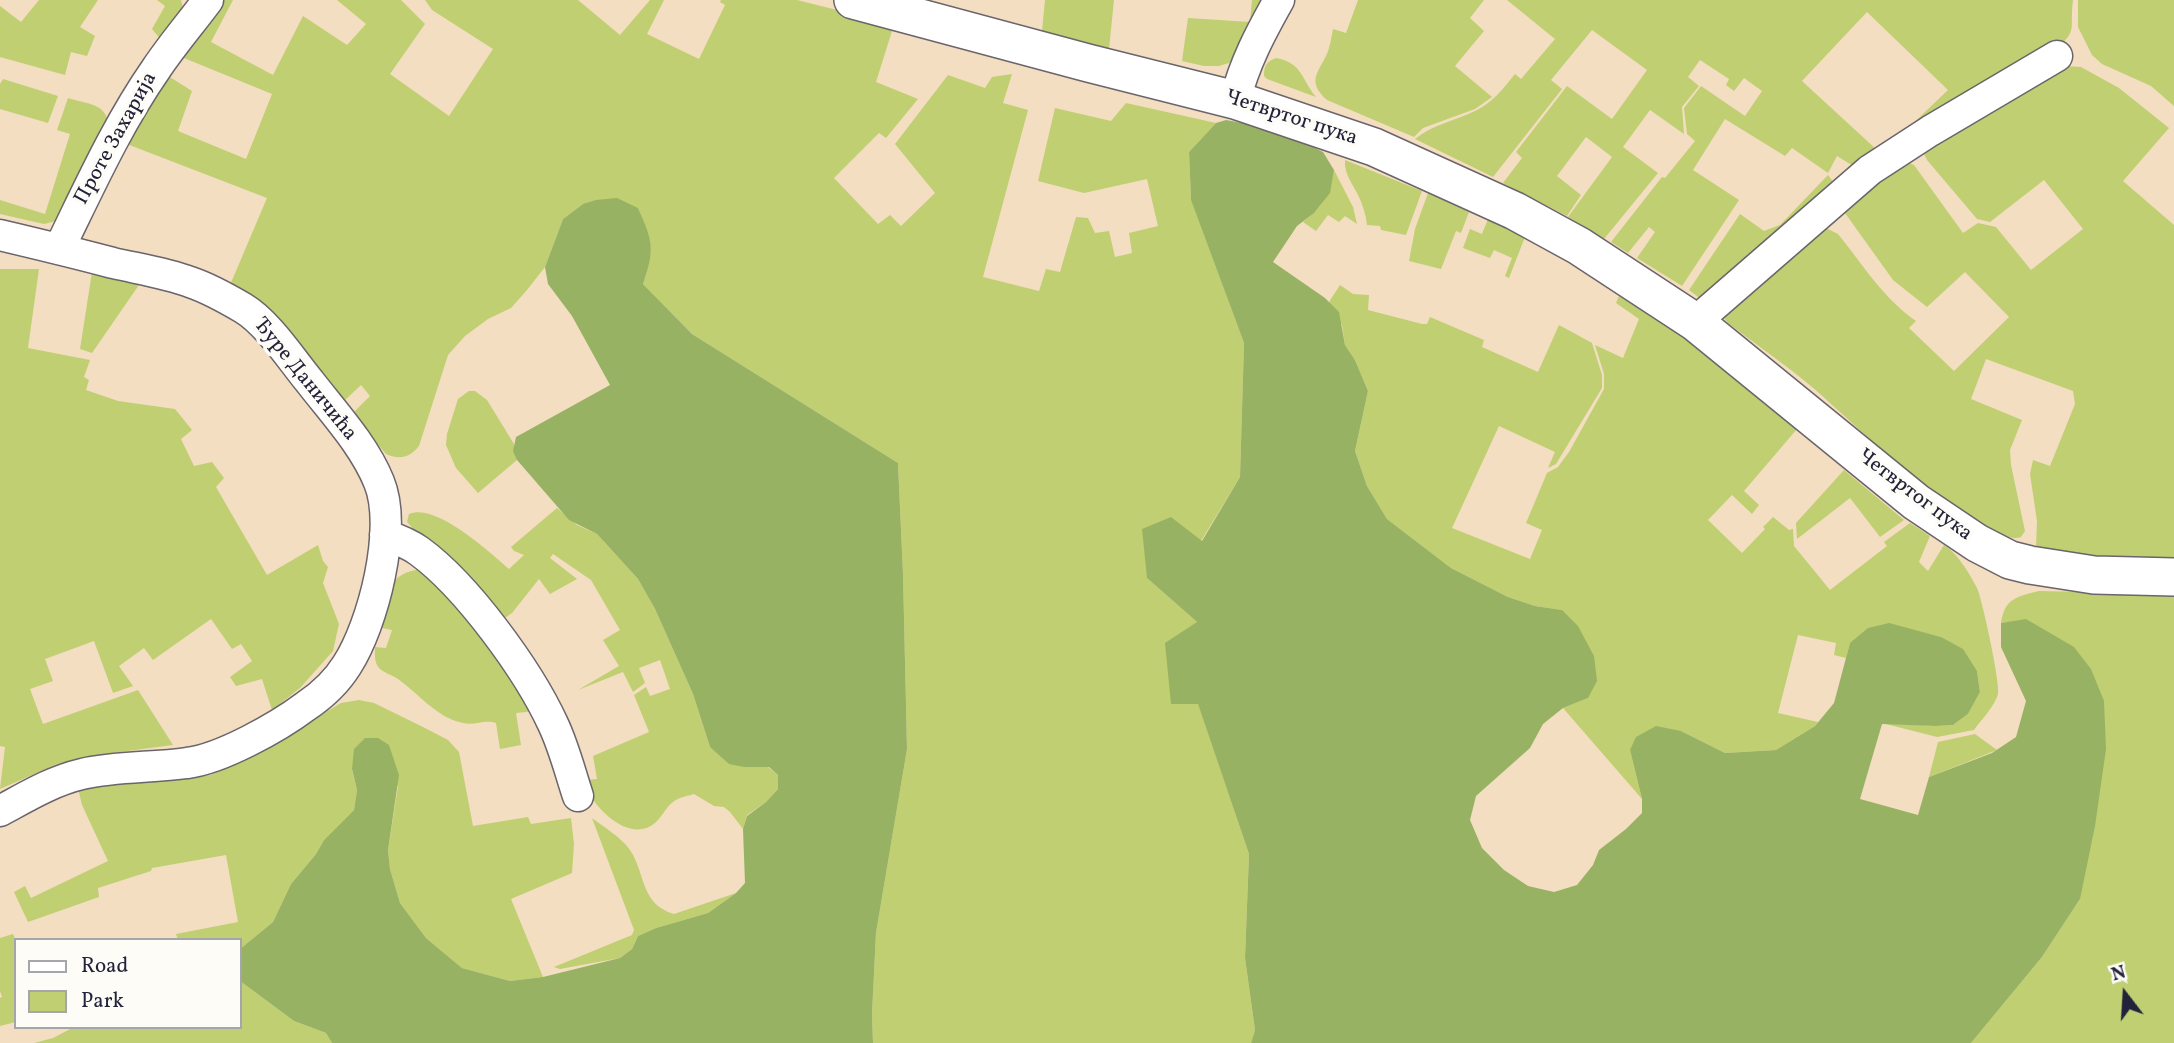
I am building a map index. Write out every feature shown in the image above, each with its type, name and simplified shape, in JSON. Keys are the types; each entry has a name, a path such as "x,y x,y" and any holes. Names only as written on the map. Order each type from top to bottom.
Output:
{"street":[{"name":"Проте Захарија","path":"59,249 122,124 156,68 208,0"},
{"name":"Четвртог пука","path":"853,0 1235,100 1374,147 1516,211 1578,246 1695,322 1916,502 1977,543 2010,559 2030,565 2094,575 2174,577"},
{"path":"1235,100 1258,37 1279,0"},
{"path":"1695,322 1870,170 2057,56"},
{"name":"Ђуре Даничића","path":"0,235 189,281 246,310 291,358 367,459 380,484 385,504 381,570 372,608 359,641 346,667 330,686 305,707 245,743 209,759 82,774 56,782 0,811"},
{"path":"385,535 406,542 436,565 499,636 554,726 578,796"}],"green space":[{"path":"39,0 98,0 80,27 95,36 87,56 71,52 65,75 0,57 0,6 21,22"},
{"path":"157,0 181,0 183,8 162,41 152,29 165,6"},
{"path":"223,0 233,0 211,42 273,75 303,16 347,45 366,24 337,0 401,0 425,24 390,74 449,116 493,49 432,10 425,0 578,0 620,35 650,0 664,0 647,34 699,59 725,5 721,0 797,0 885,22 892,31 876,82 918,99 886,138 879,133 834,178 878,224 890,215 901,226 935,193 895,144 948,75 985,88 992,77 1012,74 1003,103 1028,110 983,277 1039,291 1046,269 1060,272 1076,217 1088,218 1095,233 1109,231 1115,257 1132,253 1129,233 1158,226 1147,179 1084,193 1038,181 1055,108 1111,121 1126,103 1216,123 1189,152 1191,199 1244,343 1240,477 1201,541 1147,578 1197,622 1171,704 1198,703 1249,854 1245,958 1255,1030 1251,1043 873,1043 876,933 907,749 898,463 692,334 643,284 650,246 638,208 583,204 563,219 545,267 511,308 488,319 465,336 448,355 419,446 404,457 386,454 352,414 370,396 361,385 343,402 230,285 267,198 119,141 165,74 192,91 178,131 246,159 272,94 179,56"},
{"path":"1045,0 1114,0 1109,49 1042,31"},
{"path":"1252,0 1266,0 1235,58 1219,66 1182,61 1188,18 1250,22"},
{"path":"1358,0 1484,0 1470,18 1484,31 1455,66 1492,97 1475,109 1423,128 1414,137 1327,100 1317,89 1317,74 1328,50 1333,29 1346,33"},
{"path":"1507,0 2073,0 2069,35 2050,53 1903,133 1948,90 1867,12 1802,81 1877,150 1855,167 1837,156 1828,173 1792,148 1785,156 1725,119 1693,170 1739,200 1682,286 1637,258 1655,232 1649,227 1628,253 1611,242 1662,177 1665,178 1695,141 1687,134 1684,108 1701,86 1745,116 1762,91 1744,78 1734,91 1726,85 1729,79 1700,60 1688,77 1699,86 1682,107 1684,134 1650,110 1623,147 1658,173 1604,239 1568,217 1612,157 1586,137 1557,176 1581,195 1567,216 1503,183 1522,158 1516,152 1567,86 1612,119 1647,70 1592,30 1551,80 1562,89 1493,177 1415,139 1487,104 1515,74 1521,79 1555,39"},
{"path":"2078,0 2174,0 2174,106 2151,86 2102,64 2092,55 2078,27"},
{"path":"1276,58 1297,68 1316,97 1267,79 1264,76 1265,67"},
{"path":"2064,66 2081,67 2119,88 2169,128 2123,181 2174,225 2174,559 2088,555 2036,547 2037,521 2030,474 2033,460 2050,466 2075,404 2073,391 1986,359 1971,399 2022,420 2010,450 2025,531 2021,537 2002,535 1976,523 1947,503 1883,451 1812,387 1724,318 1725,311 1824,227 1838,234 1883,291 1916,321 1909,328 1954,371 2009,317 1965,272 1927,307 1893,280 1845,213 1845,207 1904,161 1914,165 1963,233 1978,223 1996,227 2031,270 2083,229 2044,180 1990,222 1977,219 1923,152"},
{"path":"3,79 58,96 48,123 0,109 0,84"},
{"path":"68,98 96,106 105,114 109,129 60,220 44,224 0,214 0,200 45,214 70,134 57,130"},
{"path":"1226,120 1253,125 1313,147 1323,152 1334,170 1330,193 1314,213 1297,226 1273,262 1325,298 1339,312 1345,345 1355,360 1368,391 1355,451 1367,486 1387,519 1451,568 1508,597 1535,606 1562,610 1578,626 1594,656 1597,681 1588,698 1563,708 1543,724 1530,748 1476,796 1470,820 1482,848 1504,870 1528,886 1554,892 1577,885 1593,865 1599,850 1642,813 1642,799 1630,750 1636,737 1656,726 1681,731 1725,753 1776,750 1815,726 1834,703 1850,643 1868,628 1889,623 1941,637 1963,649 1977,671 1980,692 1968,714 1953,725 1882,724 1860,799 1918,815 1929,777 1992,753 2016,737 2026,701 2001,647 2001,623 2026,619 2074,647 2091,669 2104,701 2106,749 2095,826 2080,899 2042,957 1971,1043 1251,1043 1255,1030 1245,958 1249,854 1198,704 1171,704 1165,643 1197,622 1147,578 1142,529 1171,517 1202,541 1240,477 1244,343 1191,200 1189,152 1216,123"},
{"path":"1345,160 1422,191 1406,235 1381,230 1380,226 1367,225 1362,204 1347,175"},
{"path":"1334,170 1353,207 1357,224 1345,216 1339,222 1328,215 1316,231 1303,222 1316,211 1324,199"},
{"path":"1828,175 1837,187 1702,300 1689,290 1740,214 1764,231 1780,225"},
{"path":"1428,193 1469,212 1461,233 1456,231 1441,269 1409,261 1415,229"},
{"path":"617,198 638,208 651,246 643,284 692,334 898,463 907,749 876,933 873,1043 332,1043 326,1033 294,1021 242,982 242,947 273,922 291,884 324,840 354,810 357,790 352,769 354,749 365,738 378,738 389,745 399,775 388,850 390,869 400,903 426,938 462,968 510,981 543,977 620,958 632,949 638,936 708,913 745,883 743,829 747,816 778,789 778,775 769,767 729,764 710,747 693,694 655,609 638,579 597,534 569,520 517,460 513,451 516,437 610,385 572,316 548,284 545,267 563,219 583,204"},
{"path":"1488,219 1525,237 1509,278 1505,276 1512,258 1494,250 1490,258 1463,248 1470,229 1482,234"},
{"path":"0,269 39,269 28,348 90,360 84,377 89,380 86,390 118,401 175,409 192,430 181,439 194,466 212,462 224,478 216,487 267,575 318,545 328,567 323,583 339,624 333,651 300,688 272,710 262,679 236,686 230,677 252,661 241,644 232,649 211,619 153,660 144,648 119,666 133,686 113,693 94,641 45,659 53,681 30,689 43,724 138,690 173,745 97,755 57,764 0,789 5,747 0,746"},
{"path":"92,272 141,282 92,353 80,349"},
{"path":"1340,285 1353,294 1369,295 1368,310 1422,324 1427,324 1430,317 1484,340 1482,347 1538,372 1559,325 1592,343 1602,375 1602,388 1556,464 1548,468 1555,452 1499,426 1452,528 1530,559 1542,530 1526,523 1547,473 1558,467 1569,452 1604,389 1604,374 1595,345 1623,358 1639,319 1616,303 1619,296 1686,339 1797,429 1744,491 1759,505 1752,514 1732,495 1708,520 1742,553 1773,517 1789,530 1793,529 1794,546 1830,590 1887,546 1884,542 1910,523 1930,536 1919,562 1928,571 1944,545 1963,565 1977,588 1997,675 1998,694 1991,708 1974,730 1937,737 1882,723 1953,725 1968,714 1980,692 1977,671 1941,637 1916,631 1850,643 1846,658 1834,655 1836,643 1798,635 1778,713 1818,722 1815,726 1776,750 1725,753 1681,731 1630,750 1642,799 1563,708 1588,698 1562,610 1535,606 1508,597 1451,568 1387,519 1367,486 1355,451 1368,391 1355,360 1345,345 1342,325 1329,302"},
{"path":"469,391 475,391 487,400 514,444 517,460 478,493 456,468 446,445 458,399"},
{"path":"1844,470 1904,520 1880,537 1850,498 1797,539 1796,523"},
{"path":"557,508 577,525 597,534 638,579 655,609 693,694 710,747 744,767 768,767 778,775 778,789 766,802 747,815 743,829 724,807 714,806 694,794 675,800 655,823 646,828 627,828 610,818 595,803 584,780 597,779 593,756 649,732 634,695 646,687 650,696 670,689 660,660 639,668 645,683 633,692 623,672 578,690 619,666 603,640 620,630 591,580 553,554 550,558 577,579 550,594 539,579 512,613 499,622 407,522 409,514 420,512 433,515 462,531 509,569 524,555 511,547"},
{"path":"424,569 437,577 537,711 516,713 521,745 500,749 496,723 467,724 445,716 377,666 375,647 386,648 392,630 382,628 390,588 402,575"},
{"path":"2039,591 2174,594 2174,1043 1971,1043 2042,957 2080,899 2027,620 2001,623 2009,603"},
{"path":"359,700 374,703 448,740 459,752 473,826 528,817 531,824 571,818 574,844 572,873 511,899 543,977 510,981 462,968 426,938 400,903 390,869 388,850 398,786 352,770 357,790 354,810 324,840 291,884 273,922 242,947 242,938 177,938 176,934 238,922 226,855 152,868 151,871 98,888 99,897 28,922 14,892 25,886 31,898 108,861 82,805 78,788 211,775 245,760 341,703"},
{"path":"1975,734 1997,750 1929,777 1938,742"},
{"path":"592,818 630,850 649,896 663,909 674,914 736,893 708,913 638,936 632,949 620,958 560,969 554,967 632,935 634,930"},
{"path":"13,934 15,938 14,1022 0,1026 2,997 0,938"},
{"path":"242,982 294,1021 326,1033 332,1043 34,1043 53,1038 70,1029 242,1029"}]}
